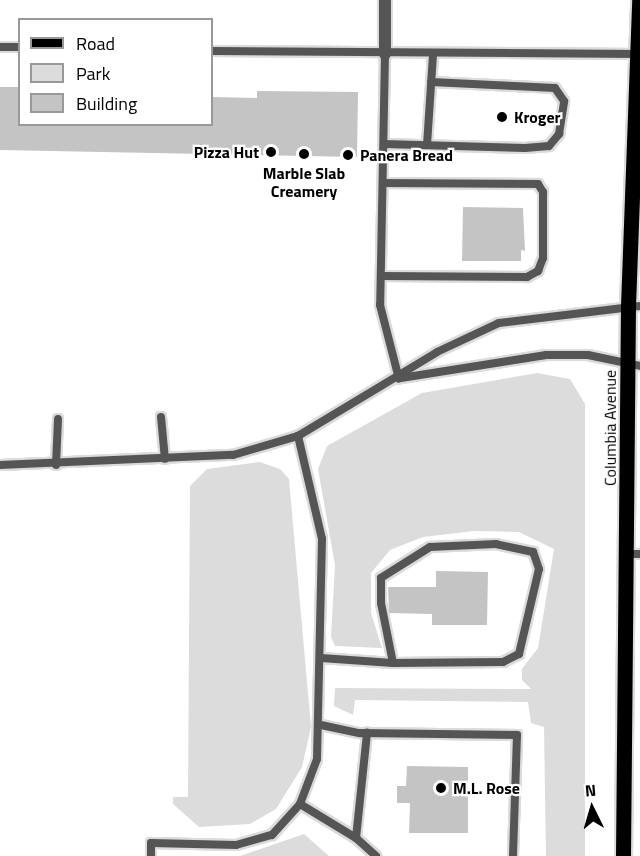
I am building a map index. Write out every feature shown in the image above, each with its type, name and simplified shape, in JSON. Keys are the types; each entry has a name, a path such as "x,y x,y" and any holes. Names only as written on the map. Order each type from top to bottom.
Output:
{"main road":[{"name":"Columbia Avenue","path":"623,856 633,554 639,0"}],"street":[{"path":"385,54 386,0"}],"lane":[{"path":"0,47 18,47"},
{"path":"213,51 639,54"},
{"path":"385,54 380,305 399,378"},
{"path":"427,146 433,54"},
{"path":"384,144 549,146 559,134 564,101 555,88 540,85 431,82"},
{"path":"381,276 527,277 538,272 543,192 538,184 383,183"},
{"path":"0,465 56,465 233,455 298,436 399,378 436,352 499,323 634,306"},
{"path":"399,378 546,355 588,355 634,366"},
{"path":"161,417 165,459"},
{"path":"56,465 58,419"},
{"path":"151,856 151,843 236,845 272,835 300,804 317,759 321,725 322,539 298,436"},
{"path":"321,658 393,663 503,662 519,654 538,569 532,552 496,544 430,547 381,578 381,603 393,663"},
{"path":"321,725 367,733 517,735 513,856"},
{"path":"356,838 367,733"},
{"path":"300,804 356,838 376,856"}],"green space":[{"path":"537,373 570,379 585,404 585,856 546,856 544,727 531,723 528,702 355,700 353,715 334,706 335,688 531,689 522,680 522,669 538,648 554,549 519,532 474,531 423,537 390,550 371,573 371,613 382,648 335,646 331,637 335,565 318,469 327,446 422,393"},
{"path":"260,462 280,469 289,479 311,727 302,767 276,809 250,824 199,827 173,804 173,797 188,797 190,486 207,469"},
{"path":"304,834 329,856 240,856"}],"building":[{"path":"0,87 18,87 18,126 213,126 213,97 257,98 257,91 358,92 357,157 0,150"},
{"path":"463,207 523,208 525,251 521,250 521,261 462,261"},
{"path":"436,571 488,572 487,625 432,625 432,614 389,613 388,587 436,587"},
{"path":"407,766 468,767 468,833 409,833 410,803 397,803 397,786 406,786"}],"place":[{"name":"Kroger","path":"502,117"},
{"name":"Pizza Hut","path":"271,152"},
{"name":"Marble Slab Creamery","path":"304,154"},
{"name":"Panera Bread","path":"348,155"},
{"name":"M.L. Rose","path":"441,788"}]}
